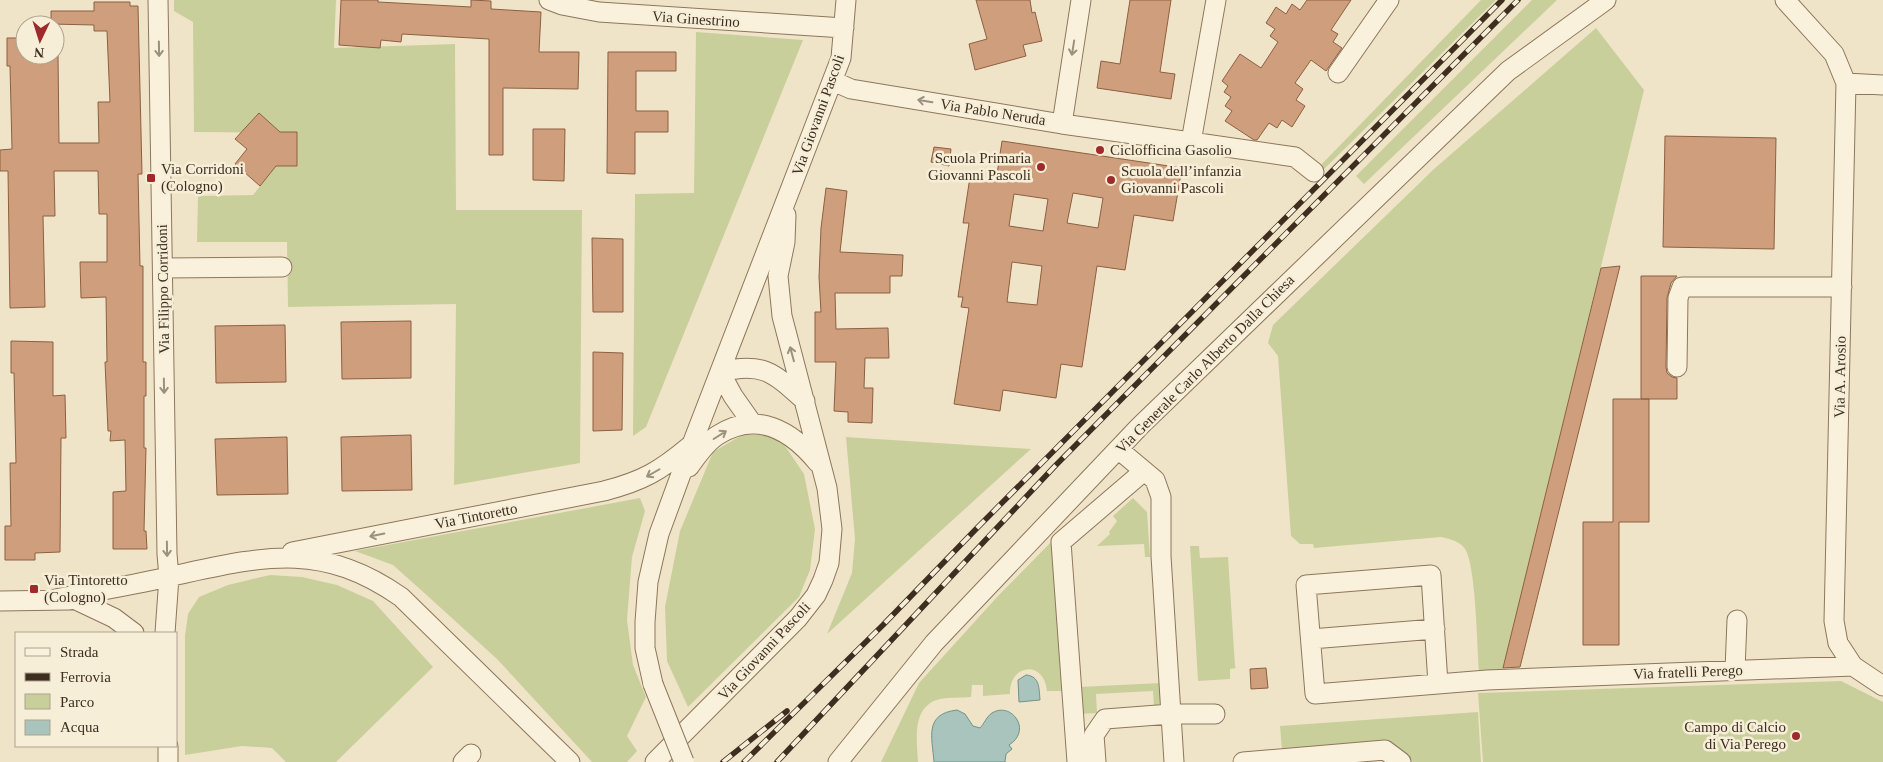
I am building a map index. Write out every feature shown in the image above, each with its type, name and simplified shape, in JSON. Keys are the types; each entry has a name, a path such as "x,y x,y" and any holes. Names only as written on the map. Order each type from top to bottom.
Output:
{"street":[{"name":"Via Filippo Corridoni","path":"158,0 167,554 169,577 165,632"},
{"name":"Via Ginestrino","path":"549,0 562,5 600,12 844,28"},
{"name":"Via Giovanni Pascoli","path":"684,762 653,684 646,654 644,635 648,582 659,534 677,484 841,58 846,0"},
{"name":"Via Pablo Neruda","path":"833,81 851,89 1062,124 1081,0"},
{"path":"1191,142 1216,0"},
{"path":"1338,73 1389,0"},
{"name":"Via Generale Carlo Alberto Dalla Chiesa","path":"838,762 934,643 1118,450 1372,200 1508,71 1606,0"},
{"path":"1785,0 1834,54 1846,84 1883,85"},
{"name":"Via A. Arosio","path":"1846,84 1834,621 1838,643 1853,666"},
{"path":"1062,124 1295,157 1314,172"},
{"name":"Via Giovanni Pascoli","path":"656,762 786,631 816,594 828,563 832,529 831,508 782,316 779,296 778,276 785,242 786,200"},
{"path":"163,268 282,267"},
{"path":"1677,367 1678,298 1682,287 1842,287"},
{"path":"752,423 733,396 720,372 742,367 763,370 783,382 805,401"},
{"path":"677,484 701,451 716,435 732,428 752,423 770,427 790,435 805,447 822,468"},
{"name":"Via Tintoretto","path":"56,599 604,492 632,484 650,475 692,444"},
{"path":"1118,450 1155,480 1161,497 1161,556 1174,762"},
{"path":"1077,762 1061,542 1144,471"},
{"name":"Via Tintoretto","path":"248,560 290,557 326,562 360,574 387,587 401,597 570,762"},
{"path":"1435,629 1311,639 1306,585 1432,575 1435,629 1438,684"},
{"name":"Via Tintoretto","path":"0,600 56,599 104,602 129,598 149,592 169,577"},
{"name":"Via Tintoretto","path":"76,600 114,618 133,632"},
{"path":"1735,670 1737,620"},
{"name":"Via fratelli Perego","path":"1311,639 1315,694 1487,680 1853,666"},
{"path":"1853,666 1883,686"},
{"path":"1096,762 1094,735 1104,719 1171,714 1215,714"},
{"path":"168,747 168,762"},
{"path":"1243,762 1385,750 1401,762"}],"green space":[{"path":"174,0 336,0 334,48 455,44 456,210 582,210 580,463 454,485 456,304 288,307 287,242 197,242 198,196 253,195 276,166 297,166 297,133 194,132 193,22 174,11"},
{"path":"1481,0 1496,0 1320,173 1317,169"},
{"path":"1532,0 1557,0 1364,184 1356,176"},
{"path":"1596,28 1644,90 1503,669 1479,671 1472,571 1465,549 1460,544 1441,537 1314,548 1313,544 1300,544 1291,536 1278,356 1268,343 1273,325 1434,169"},
{"path":"696,32 803,40 646,427 633,436 635,194 694,193"},
{"path":"742,435 762,435 781,440 804,474 815,529 810,570 799,597 688,707 667,661 665,607 680,531 713,452"},
{"path":"846,437 1031,449 827,634 852,573 855,539"},
{"path":"640,498 645,511 632,557 627,620 633,665 646,697 627,736 637,751 627,762 592,762 497,659 393,565 355,551"},
{"path":"1133,498 1147,512 1150,557 1145,557 1144,544 1097,546 1110,534 1109,532 1117,521 1113,516"},
{"path":"1056,537 1065,691 1047,691 1045,681 1040,674 1034,670 1027,669 1020,671 1015,676 1011,684 1010,694 983,696 983,685 972,685 971,697 940,699 924,709 918,725 918,762 881,762 919,683 998,596"},
{"path":"1190,546 1199,546 1200,558 1228,557 1236,668 1230,669 1230,679 1198,681"},
{"path":"270,575 302,577 337,585 373,601 433,667 336,762 286,762 272,748 242,746 185,755 185,636 188,614 199,597 228,585"},
{"path":"1841,681 1883,702 1883,762 1483,762 1478,693"},
{"path":"1161,683 1162,707 1154,708 1153,691 1096,694 1097,713 1080,714 1079,687"},
{"path":"1478,712 1481,762 1413,762 1388,742 1282,750 1280,726"}],"water":[{"path":"1026,675 1036,680 1040,700 1019,702 1018,680"},
{"path":"957,710 965,714 973,726 980,728 992,713 999,710 1012,714 1017,719 1019,732 1016,739 1009,745 1012,749 1006,754 1005,762 934,762 932,728 939,716 946,712"}],"building":[{"path":"341,0 378,0 378,2 471,7 471,0 491,1 491,9 541,12 539,52 579,52 578,89 503,88 503,155 489,155 489,39 402,34 401,42 381,40 380,48 339,45"},
{"path":"976,0 1030,0 1032,13 1035,12 1042,41 1023,45 1026,56 975,70 969,44 987,39"},
{"path":"1130,0 1171,0 1160,72 1175,74 1171,99 1097,88 1101,61 1120,64"},
{"path":"1307,0 1351,0 1331,30 1338,34 1333,42 1342,48 1326,71 1311,60 1295,83 1303,89 1296,100 1305,106 1292,127 1282,120 1277,128 1269,123 1257,140 1254,140 1225,121 1232,111 1225,106 1231,97 1224,92 1228,86 1222,81 1240,54 1261,68 1278,42 1270,36 1275,29 1266,23 1276,7 1286,14 1292,4 1300,10"},
{"path":"94,2 130,2 130,6 138,6 142,174 138,174 140,266 143,266 143,362 146,362 146,396 144,396 144,448 146,448 144,531 146,531 147,549 113,549 113,492 126,491 125,440 110,441 111,431 108,431 105,362 107,362 106,297 81,298 80,262 107,262 107,214 99,214 98,171 54,171 55,216 43,216 45,307 10,308 8,171 0,171 0,150 12,149 10,66 7,66 7,38 15,38 15,65 58,65 59,143 99,143 98,102 110,102 107,31 94,31 94,25 65,24 65,15 51,15 51,11 94,11"},
{"path":"608,52 676,52 676,71 636,71 636,111 668,111 668,132 635,132 635,174 607,173"},
{"path":"259,113 280,132 297,132 297,166 276,166 260,186 235,164 247,149 235,139"},
{"path":"533,129 565,129 564,181 533,180"},
{"path":"1665,136 1776,138 1774,249 1663,247"},
{"path":"1002,141 1182,168 1173,221 1134,215 1125,270 1097,266 1082,367 1061,364 1056,398 1003,390 1000,411 954,404 969,308 961,307 963,297 958,297 969,223 963,223 970,177 996,181","holes":["1073,193 1103,198 1098,228 1067,223","1014,194 1048,199 1043,231 1009,226","1012,262 1042,266 1037,305 1007,302"]},
{"path":"934,147 951,149 949,166 931,162"},
{"path":"826,188 847,191 840,252 903,255 902,276 890,276 890,293 835,293 836,329 888,328 889,358 865,358 864,388 873,388 872,423 848,422 848,412 834,411 836,362 815,362 815,312 821,312 819,277 821,228"},
{"path":"592,238 623,239 623,312 593,312"},
{"path":"1620,266 1520,667 1503,668 1601,268"},
{"path":"1641,276 1677,276 1671,283 1667,298 1666,367 1667,373 1677,378 1677,399 1641,399"},
{"path":"411,321 411,378 342,379 341,322"},
{"path":"285,325 286,382 216,383 215,326"},
{"path":"11,341 53,342 53,396 65,395 66,438 61,438 60,552 35,553 35,560 5,560 5,526 11,526 10,463 16,463 14,373 11,373"},
{"path":"593,352 623,353 622,430 593,431"},
{"path":"1613,399 1649,399 1649,522 1619,522 1619,645 1583,645 1583,522 1613,522"},
{"path":"411,435 412,490 342,491 341,437"},
{"path":"287,437 288,494 217,495 215,439"},
{"path":"1266,668 1268,688 1251,689 1250,669"}],"railway":[{"path":"744,762 883,625 1502,0"},
{"path":"777,762 1055,466 1518,0"},
{"path":"723,762 787,711"}],"place":[{"name":"Ciclofficina Gasolio","path":"1100,150"},
{"name":"Scuola Primaria Giovanni Pascoli","path":"1041,167"},
{"name":"Via Corridoni (Cologno)","path":"151,178"},
{"name":"Scuola dell’infanzia Giovanni Pascoli","path":"1111,180"},
{"name":"Via Tintoretto (Cologno)","path":"34,589"},
{"name":"Campo di Calcio di Via Perego","path":"1796,736"}]}
